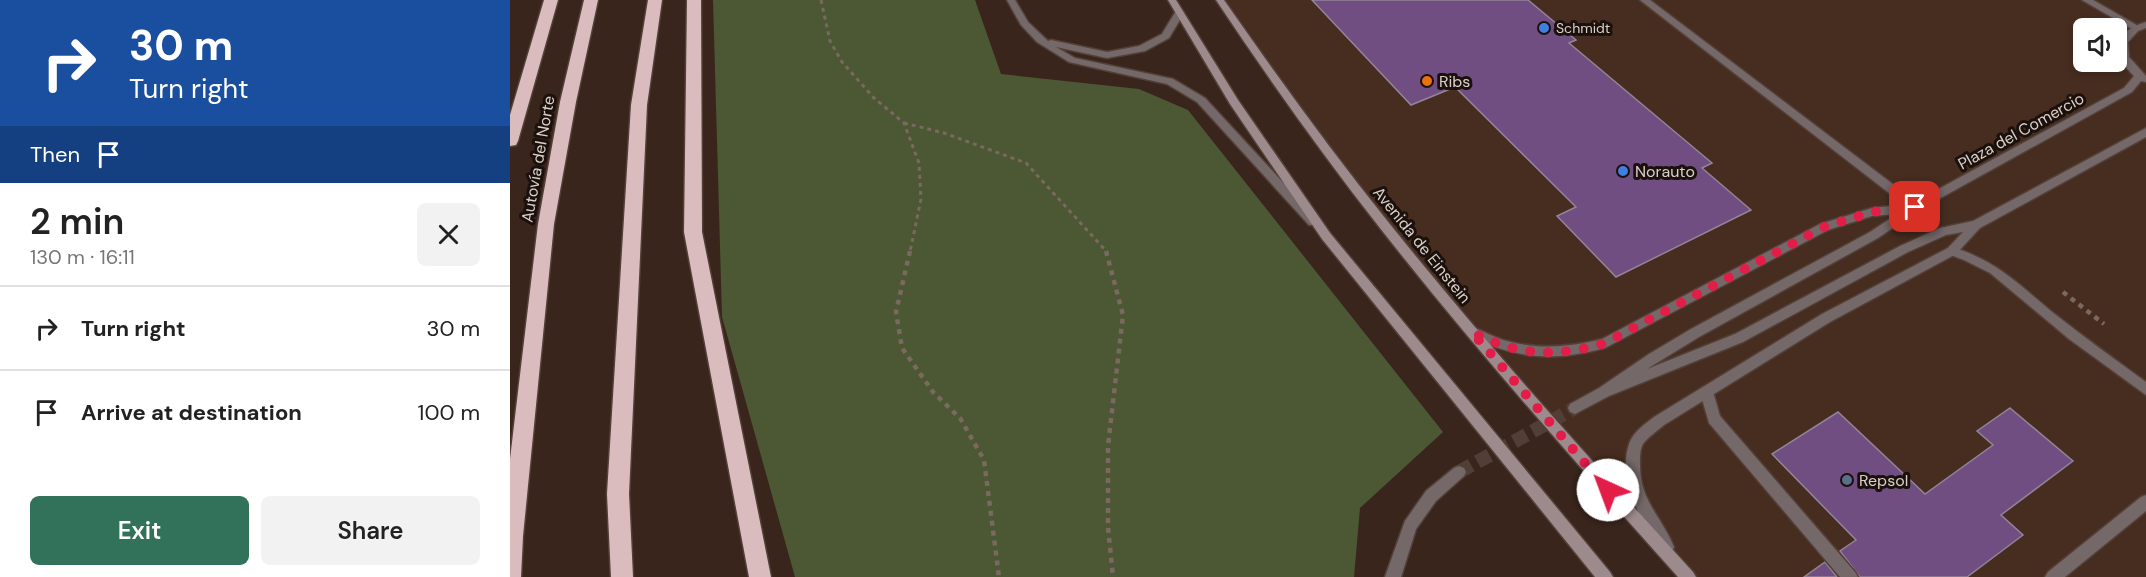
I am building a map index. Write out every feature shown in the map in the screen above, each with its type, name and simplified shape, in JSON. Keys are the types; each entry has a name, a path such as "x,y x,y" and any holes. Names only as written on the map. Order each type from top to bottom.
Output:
{"highway":[{"path":"510,141 551,0"},
{"name":"Autovía del Norte","path":"510,577 512,536 546,224 568,102 591,0"},
{"path":"622,577 618,494 639,117 655,0"},
{"path":"694,0 693,232 760,577"}],"street":[{"path":"1011,0 1024,23 1040,40 1072,60 1170,81 1201,100 1326,236 1605,577"},
{"path":"1172,0 1234,102 1326,236"},
{"name":"Avenida de Einstein","path":"1220,0 1278,86 1367,204 1576,455 1688,577"},
{"path":"1644,0 1915,207"},
{"path":"2086,0 2135,27"},
{"path":"1040,40 1107,55 1142,49 1166,36 1179,13"},
{"path":"2143,78 2127,61 2122,47 2125,36 2135,27 2146,25"},
{"name":"Plaza del Comercio","path":"1604,392 1670,348 1874,235 1915,207 2128,90 2143,78"},
{"path":"1575,408 1604,392 1739,338 1904,249 1944,231 1976,225 2146,132"},
{"path":"1472,332 1498,345 1521,350 1547,353 1577,351 1605,343 1824,227 1872,212 1915,207"},
{"path":"1688,577 1651,523 1638,498 1632,467 1637,442 1659,421 1826,318 1952,251 1976,225"},
{"path":"1952,251 1974,257 2002,275 2049,316 2146,389"},
{"path":"1707,392 1714,420 1850,577"},
{"path":"1393,577 1410,526 1431,496 1459,472"},
{"path":"2053,577 2146,502"}],"path":[{"path":"821,0 830,41 843,62 874,98 904,123 944,134 1026,164 1106,249 1124,315 1108,446 1108,527 1113,577"},
{"path":"904,123 919,163 921,199 915,235 903,274 896,312 902,348 933,392 960,418 984,460 999,577"}],"shaded area":[{"path":"1222,0 2146,0 2146,577 1688,577 1374,213"}],"green space":[{"path":"713,0 975,0 1001,74 1139,89 1188,110 1443,432 1360,508 1354,577 795,577 722,317"}],"building":[{"path":"1312,0 1528,0 1576,40 1569,43 1712,163 1702,168 1751,210 1616,277 1557,216 1576,207 1455,87 1411,105"},
{"name":"Repsol","path":"2010,408 2073,461 2001,515 2023,535 1967,577 1860,577 1840,551 1856,540 1772,454 1838,412 1925,494 1993,445 1977,431"},
{"path":"1825,562 1837,577 1804,577"}],"tunnel":[{"path":"1459,472 1575,408"}],"place":[{"name":"Schmidt","path":"1544,28"},
{"name":"Ribs","path":"1427,81"},
{"name":"Norauto","path":"1623,171"},
{"name":"Repsol","path":"1847,480"}],"route":[{"path":"1608,490 1472,332 1498,345 1521,350 1547,353 1577,351 1605,343 1824,227 1872,212 1915,207"}]}
